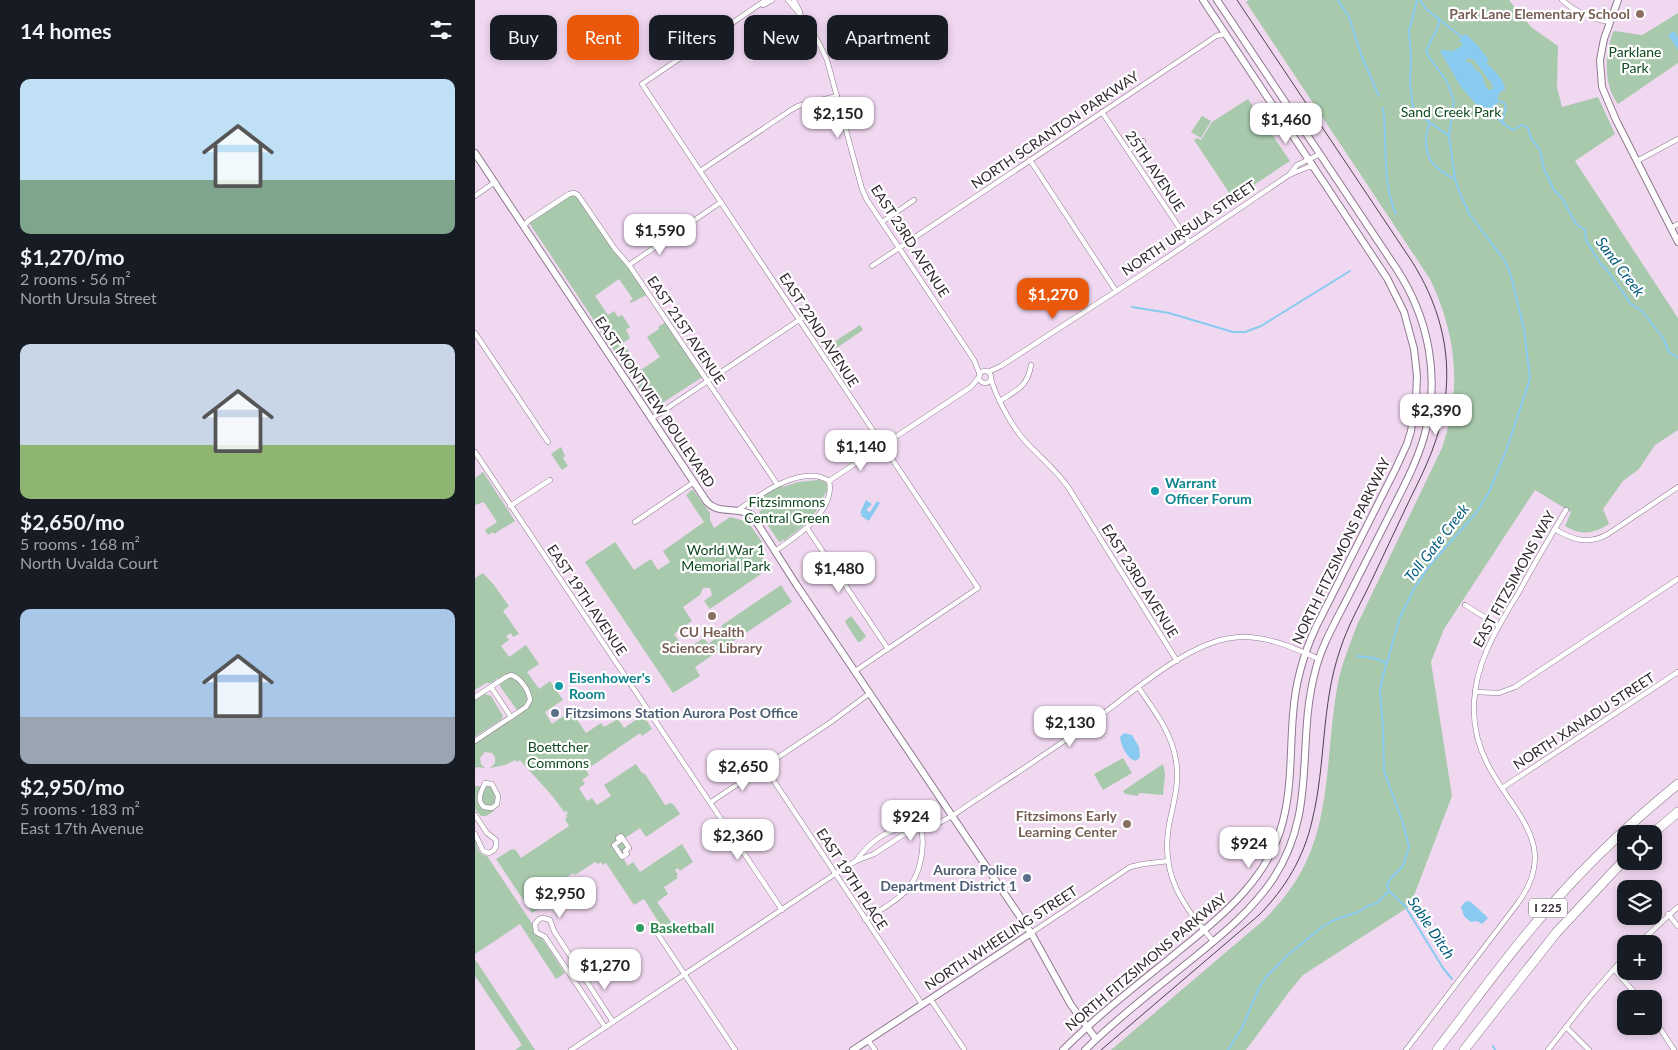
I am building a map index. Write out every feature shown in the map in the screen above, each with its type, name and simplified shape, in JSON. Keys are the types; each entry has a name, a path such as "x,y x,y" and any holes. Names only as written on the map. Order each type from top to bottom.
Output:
{"highway":[{"name":"I 225","path":"1437,1050 1503,962 1563,892 1608,844 1678,784"},
{"path":"1662,826 1678,812"},
{"name":"I 225","path":"1465,1050 1556,933 1617,868"}],"main road":[{"name":"NORTH FITZSIMONS PARKWAY","path":"1063,1050 1086,1027 1230,908 1252,883 1270,856 1279,835 1288,796 1295,698 1305,653 1316,627 1404,450 1413,417 1417,388 1412,337 1399,301 1376,260 1203,0"},
{"name":"NORTH FITZSIMONS PARKWAY","path":"1085,1050 1239,918 1257,900 1277,872 1297,826 1301,806 1304,787 1309,703 1319,659 1329,634 1414,465 1425,435 1432,389 1426,334 1412,294 1217,0"},
{"path":"1618,0 1601,50 1600,75 1607,100 1678,242"},
{"name":"EAST MONTVIEW BOULEVARD","path":"475,153 651,420 712,507 738,510 752,515 869,693 1031,933 1067,1000 1096,1039"},
{"name":"NORTH WHEELING STREET","path":"853,1050 1031,933"}],"street":[{"path":"757,7 766,0"},
{"path":"757,7 772,0"},
{"name":"EAST 23RD AVENUE","path":"788,0 801,15"},
{"name":"EAST 23RD AVENUE","path":"794,0 801,15"},
{"path":"1562,0 1578,11 1597,20 1610,22"},
{"name":"EAST 22ND AVENUE","path":"757,7 642,84 978,588 888,648"},
{"name":"NORTH SCRANTON PARKWAY","path":"872,266 1216,36 1225,34"},
{"name":"EAST 23RD AVENUE","path":"817,40 823,49 862,189 867,200 974,360 980,376"},
{"path":"700,171 798,106 837,96"},
{"name":"25TH AVENUE","path":"1103,112 1127,151 1189,242"},
{"path":"1637,161 1678,139"},
{"path":"1127,151 1143,141"},
{"name":"NORTH URSULA STREET","path":"987,372 1001,366 1116,291 1289,174 1297,166 1320,154"},
{"path":"1030,160 1116,291"},
{"name":"NORTH URSULA STREET","path":"1289,174 1308,166 1314,167"},
{"path":"475,196 495,182"},
{"name":"EAST 21ST AVENUE","path":"524,226 528,221 569,194 576,194 629,265 777,484"},
{"path":"882,222 914,200"},
{"path":"629,265 721,202"},
{"path":"1671,228 1678,224"},
{"path":"651,420 808,314"},
{"path":"475,333 548,442"},
{"name":"EAST 23RD AVENUE","path":"974,360 987,372"},
{"path":"1000,401 1024,384 1029,377 1031,364"},
{"name":"NORTH URSULA STREET","path":"991,378 1001,366"},
{"path":"829,481 971,387 988,382 991,378 987,372 983,372 971,387"},
{"path":"980,376 984,383"},
{"name":"EAST 23RD AVENUE","path":"991,378 1000,401 1023,438 1048,462 1069,487 1177,661"},
{"name":"EAST 23RD AVENUE","path":"984,383 996,393"},
{"name":"EAST 19TH AVENUE","path":"475,452 782,910"},
{"path":"738,510 777,484 815,477 825,478 829,481"},
{"path":"510,506 550,480"},
{"path":"775,551 807,528 825,505 830,488 829,481"},
{"path":"635,522 694,482"},
{"path":"1555,529 1578,540 1597,540 1678,487"},
{"name":"EAST FITZSIMONS WAY","path":"1406,1050 1524,894 1533,874 1535,853 1528,830 1485,760 1479,742 1475,722 1475,692 1481,663 1499,626 1566,510"},
{"path":"807,528 888,648 855,671"},
{"path":"1475,692 1499,693 1515,687 1678,579"},
{"path":"1465,605 1499,626"},
{"path":"571,1050 856,861 874,854 903,835 937,824 952,816 1082,728 1138,687 1177,661 1210,643 1238,637 1270,641 1319,659"},
{"name":"NORTH XANADU STREET","path":"1502,788 1678,672"},
{"path":"475,697 506,677 513,675 518,678 530,698 529,703 475,741"},
{"path":"491,687 511,717"},
{"path":"1138,687 1167,733 1176,760 1177,785 1168,831 1168,861 1177,891 1213,941"},
{"path":"711,802 831,722 869,693"},
{"name":"EAST 19TH PLACE","path":"764,766 922,1004"},
{"path":"485,784 491,784 494,787 498,796 498,802 493,808 486,808 480,804 480,795 485,784"},
{"path":"475,815 487,833 496,840 494,850 489,852 483,851 475,834"},
{"path":"856,861 869,846 892,830 903,827 921,828"},
{"path":"865,920 904,894 914,882 923,846 921,828"},
{"path":"621,836 629,848 625,851 627,854 622,857 614,845 620,841 618,838 621,836"},
{"name":"NORTH WHEELING STREET","path":"1031,933 1130,868 1143,864 1168,861"},
{"path":"1647,935 1668,914 1678,907"},
{"path":"1668,914 1678,926"},
{"path":"605,1027 545,937 537,932 535,924 539,919 546,918 550,920 553,930 613,1022"},
{"path":"651,924 735,1050"},
{"path":"1548,1050 1617,964"},
{"path":"1613,968 1632,990"},
{"path":"931,1000 965,1049"},
{"path":"1566,1027 1589,1050"},
{"path":"1662,1031 1674,1050"},
{"path":"868,1040 875,1050"}],"green space":[{"name":"Sand Creek Park","path":"1249,0 1509,0 1531,27 1558,46 1557,87 1562,107 1598,97 1615,134 1575,161 1678,318 1678,430 1655,445 1639,469 1623,481 1603,509 1609,524 1597,530 1582,532 1565,526 1571,512 1535,490 1444,629 1431,662 1452,796 1410,906 1303,975 1246,1050 1111,1050 1265,919 1285,896 1302,870 1312,849 1319,826 1327,779 1334,706 1344,661 1357,625 1442,448 1452,405 1454,363 1451,342 1439,300 1430,279 1246,2"},
{"name":"Parklane Park","path":"1678,13 1678,63 1618,104 1610,88 1607,69 1608,50 1613,32 1641,35"},
{"path":"1248,99 1290,161 1236,197 1232,197 1194,140 1197,138 1201,140 1212,122"},
{"path":"1202,116 1211,121 1201,138 1191,132"},
{"path":"574,193 648,294 631,303 630,301 633,299 619,279 595,296 608,315 614,311 618,317 622,315 630,327 626,330 630,338 623,343 641,370 660,357 647,337 667,321 704,376 653,409 528,221"},
{"path":"860,325 863,330 832,351 828,346"},
{"path":"561,447 565,456 563,458 568,466 562,470 551,454"},
{"path":"483,472 515,521 494,534 493,532 488,535 485,530 497,522 484,502 475,505 475,478"},
{"name":"Fitzsimmons Central Green","path":"819,478 827,484 828,491 817,510 807,523 784,541 783,539 779,542 759,512 762,510 758,510 754,502 781,485 783,487 798,482 818,480"},
{"name":"World War 1 Memorial Park","path":"693,490 710,513 710,520 714,528 730,517 748,522 762,542 763,551 760,554 770,568 710,609 704,601 712,595 710,588 703,588 700,595 683,607 692,621 674,634 685,650 704,638 708,644 725,632 721,626 781,585 792,602 695,667 700,676 673,693 585,562 615,542 634,570 651,559 658,570 670,562 663,551 704,522 686,495 689,491"},
{"name":"Boettcher Commons","path":"483,573 509,606 503,611 519,634 513,637 511,633 506,636 509,640 501,646 509,657 526,645 539,664 527,672 539,689 550,681 563,700 545,712 552,724 571,711 586,733 601,723 604,727 618,719 624,728 643,715 652,729 642,736 640,733 586,770 589,775 582,780 585,784 579,788 587,801 592,798 597,805 611,796 604,785 636,764 642,773 645,774 665,805 670,803 674,805 680,814 646,837 640,828 625,838 631,847 625,851 623,858 628,866 633,862 640,872 682,844 693,862 680,871 678,868 675,870 678,878 664,887 668,894 657,902 671,922 663,929 644,899 634,905 606,863 603,865 601,862 598,864 595,862 575,875 573,873 543,893 546,898 543,901 545,905 532,913 496,859 512,849 515,849 521,858 569,826 565,819 568,813 564,812 520,760 490,768 495,763 495,757 492,753 485,752 480,758 481,764 485,768 476,767 475,770 475,743 520,714 501,688 497,678 492,683 486,683 475,690 475,578"},
{"path":"851,616 866,636 860,642 858,642 845,622"},
{"path":"485,694 491,696 503,716 502,719 475,737 475,700"},
{"path":"1123,758 1132,773 1103,790 1094,774"},
{"path":"1163,764 1165,774 1163,795 1139,793 1138,796 1125,794 1123,791"},
{"name":"Boettcher Commons","path":"475,786 494,787 499,799 493,808 494,811 486,816 481,816 475,809"},
{"path":"475,839 479,851 487,856 565,973 556,979 520,924 475,954"},
{"path":"475,960 535,1050 515,1050 522,1045 475,976"}],"water":[{"path":"1674,31 1678,37 1678,50 1668,35"},
{"path":"1466,34 1479,47 1488,59 1487,64 1499,76 1505,86 1505,90 1500,92 1495,114 1490,120 1461,87 1440,51 1453,51 1462,46 1463,44 1459,41","holes":["1467,58 1474,60 1492,84 1493,89 1489,90 1482,75 1475,69 1472,63 1466,62"]},
{"path":"866,500 872,504 866,510 870,512 877,501 880,503 869,521 861,516 862,514 860,513"},
{"path":"1124,733 1132,735 1139,747 1140,757 1136,761 1127,755 1123,748 1120,737"},
{"path":"1466,901 1471,902 1488,918 1482,924 1477,921 1471,922 1464,916 1461,907"}],"waterway":[{"path":"1338,0 1349,17 1362,57 1379,96"},
{"path":"1417,0 1409,31 1410,83 1413,107 1418,114 1449,136"},
{"name":"Sand Creek","path":"1420,0 1426,9 1463,38"},
{"name":"Toll Gate Creek","path":"1228,1050 1242,1028 1259,988 1266,977 1289,954 1322,927 1334,920 1377,903 1389,891 1387,885 1403,866 1409,847 1403,823 1384,771 1380,691 1383,676 1400,617 1415,587 1430,565 1477,512 1489,492 1506,451 1530,379 1524,329 1511,276 1505,261 1470,215 1455,179 1449,136 1454,100 1446,80 1426,51 1438,27 1439,18"},
{"name":"Sand Creek","path":"1496,100 1504,103 1506,106 1504,123"},
{"path":"1383,108 1388,188 1396,214"},
{"name":"Sand Creek","path":"1495,114 1502,123 1513,130 1522,125 1528,128 1531,138 1540,150 1544,169 1554,190 1562,198 1576,224 1585,230 1586,240 1600,263 1631,304 1642,311 1663,338 1669,352 1678,358"},
{"path":"1429,122 1426,138 1427,153 1437,168 1454,179"},
{"path":"1132,307 1169,313 1233,332 1245,332 1261,326 1350,271"},
{"path":"1357,656 1374,658 1386,663"},
{"name":"Sable Ditch","path":"1389,891 1405,906 1443,968 1452,979"},
{"name":"Sable Ditch","path":"1493,1046 1495,1050"}],"tram line":[{"path":"1101,1050 1259,915 1277,894 1299,860 1312,821 1320,778 1326,714 1340,650 1353,618 1427,463 1440,426 1445,400 1447,381 1441,327 1421,276 1237,0"}],"place":[{"name":"Park Lane Elementary School","path":"1640,14"},
{"name":"Warrant Officer Forum","path":"1155,491"},
{"name":"CU Health Sciences Library","path":"712,616"},
{"name":"Eisenhower's Room","path":"559,686"},
{"name":"Fitzsimons Station Aurora Post Office","path":"555,713"},
{"name":"Fitzsimons Early Learning Center","path":"1127,824"},
{"name":"Aurora Police Department District 1","path":"1027,878"},
{"name":"Basketball","path":"640,928"}]}
